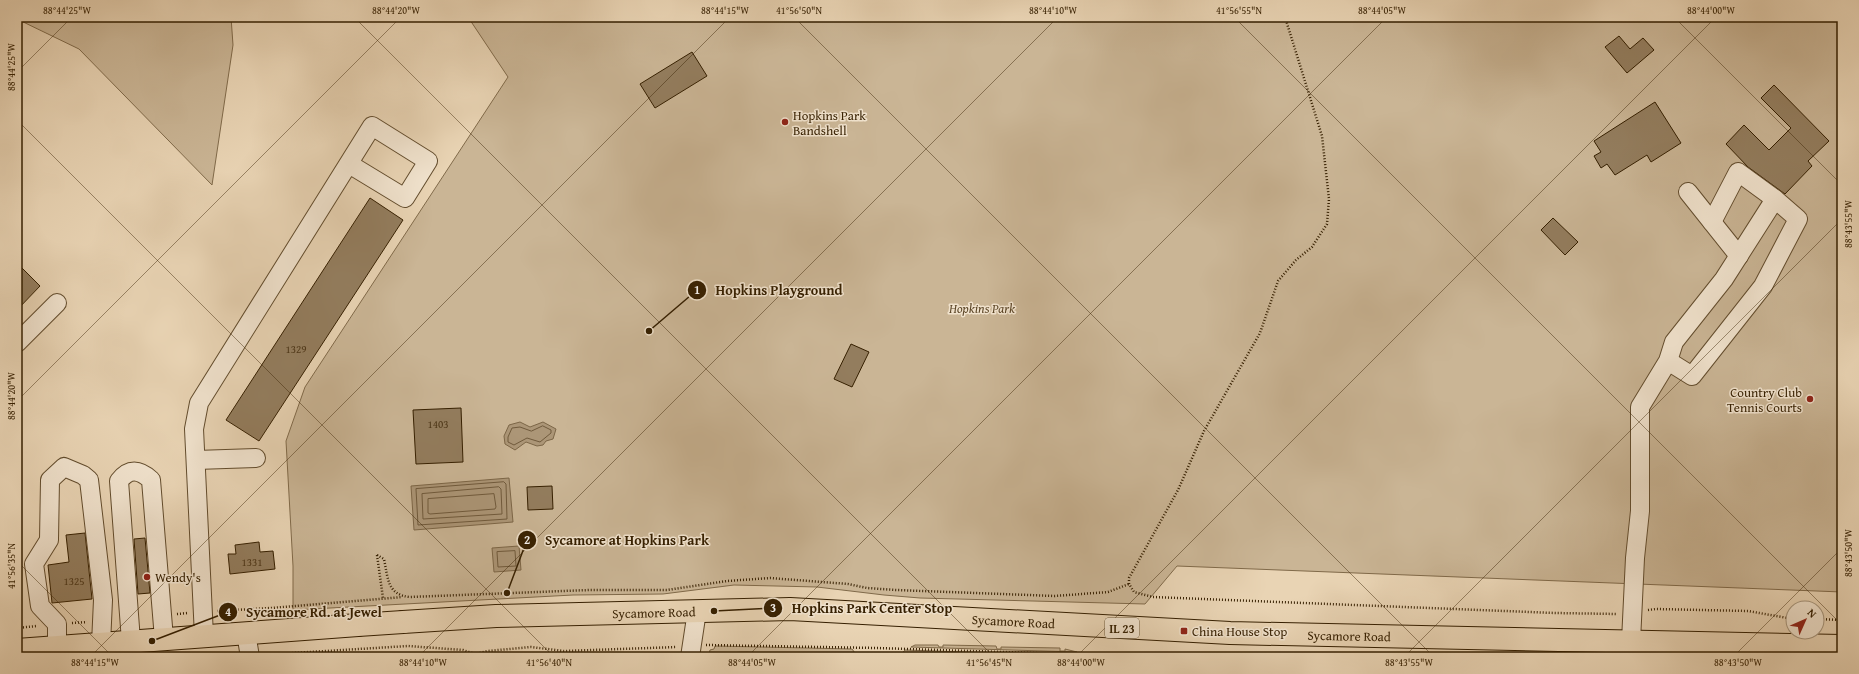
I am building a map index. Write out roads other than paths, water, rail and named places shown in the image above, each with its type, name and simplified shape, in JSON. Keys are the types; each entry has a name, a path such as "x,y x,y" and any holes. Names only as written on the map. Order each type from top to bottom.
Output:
{"main road":[{"name":"Sycamore Road","path":"17,650 496,616 790,609 1230,633 1842,646"}],"street":[{"path":"204,636 194,429 199,403 349,164"},
{"path":"1668,361 1692,376 1763,286 1798,219 1775,199 1738,172 1712,222"},
{"path":"1688,192 1739,256"},
{"path":"1631,641 1635,558 1640,512 1640,407 1668,361 1674,342 1724,279 1775,199"},
{"path":"17,343 57,303"},
{"path":"196,460 256,458"},
{"path":"57,647 57,624 40,606 34,564 49,540 50,480 64,467 78,472 90,480 103,600 101,644"},
{"path":"131,641 119,482 124,475 134,470 143,473 151,480 164,639"},
{"path":"690,652 697,611"},
{"path":"246,633 250,657"}],"water":[{"path":"520,422 530,427 543,422 556,429 553,439 546,441 543,445 537,446 526,442 515,450 505,444 504,436 509,425"},
{"path":"509,478 513,522 414,530 411,486"},
{"path":"519,546 521,570 494,572 492,548"}],"place":[{"name":"Hopkins Park Bandshell","path":"785,122"},
{"name":"Hopkins Playground","path":"649,331"},
{"name":"Country Club Tennis Courts","path":"1810,399"},
{"name":"Wendy's","path":"147,577"},
{"name":"Sycamore at Hopkins Park","path":"507,593"},
{"name":"Hopkins Park Center Stop","path":"714,611"},
{"name":"China House Stop","path":"1184,631"},
{"name":"Sycamore Rd. at Jewel","path":"152,641"}],"park label":[{"name":"Hopkins Park","path":"982,308"}]}
